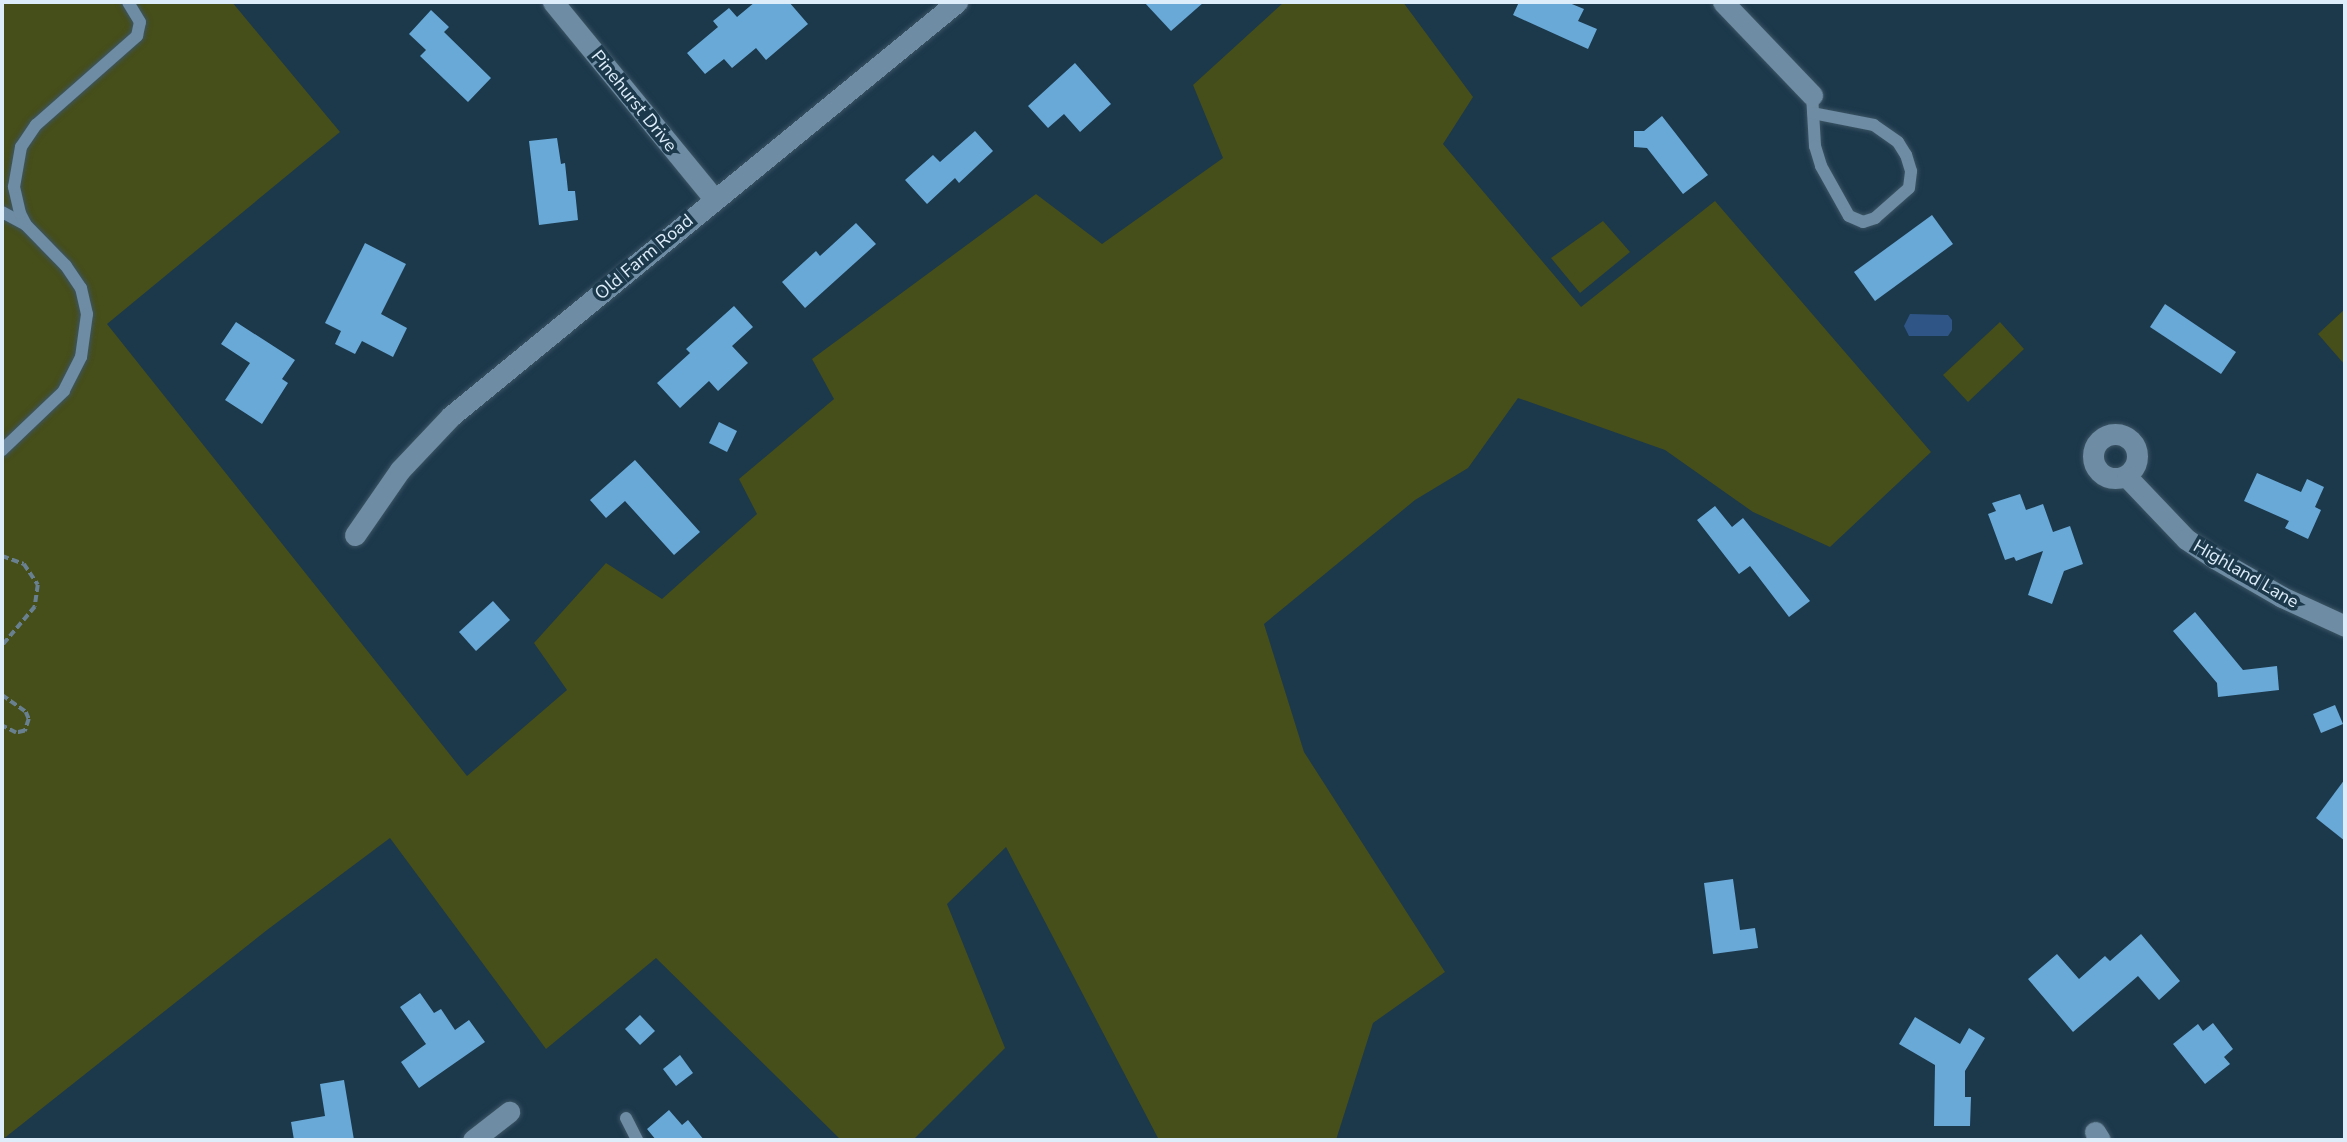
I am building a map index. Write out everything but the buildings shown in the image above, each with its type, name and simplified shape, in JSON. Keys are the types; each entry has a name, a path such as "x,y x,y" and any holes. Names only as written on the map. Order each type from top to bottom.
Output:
{"street":[{"name":"Pinehurst Drive","path":"553,2 714,199"},
{"name":"Old Farm Road","path":"355,536 400,470 451,416 957,2"},
{"path":"1723,2 1813,104"},
{"name":"Highland Lane","path":"2127,477 2186,538 2216,559 2282,597 2345,626"},
{"path":"473,1140 509,1112"}],"lane":[{"path":"26,225 20,213 14,187 16,160 21,147 36,125 137,36 140,22 128,2"},
{"path":"1813,104 1874,125 1902,148 1911,171 1909,188 1875,218 1863,222 1849,216 1821,166 1815,146 1813,104"},
{"path":"2,212 26,225 66,266 81,288 87,328 81,357 64,391 2,450"},
{"path":"626,1118 637,1140"}],"path":[{"path":"2,556 24,564 38,585 35,607 2,646"},
{"path":"2,695 26,712 29,719 25,730 16,733 2,726"}],"green space":[{"path":"2,2 232,2 340,132 107,324 467,776 567,690 534,643 606,563 662,599 757,514 739,479 834,399 812,359 1036,194 1102,244 1223,158 1193,85 1284,2 1403,2 1473,97 1443,144 1581,307 1715,201 1931,452 1830,547 1753,512 1665,450 1518,398 1468,468 1415,500 1264,624 1304,752 1445,972 1373,1023 1336,1140 1159,1140 1006,847 947,904 1005,1048 913,1140 841,1140 656,958 546,1049 390,838 267,930 2,1140"},
{"path":"1603,221 1630,252 1580,293 1551,258"},
{"path":"2345,309 2345,365 2318,334"},
{"path":"2000,322 2024,349 1968,402 1943,375"}],"water":[{"path":"1910,314 1948,315 1952,320 1952,330 1948,336 1909,336 1904,326"}]}
